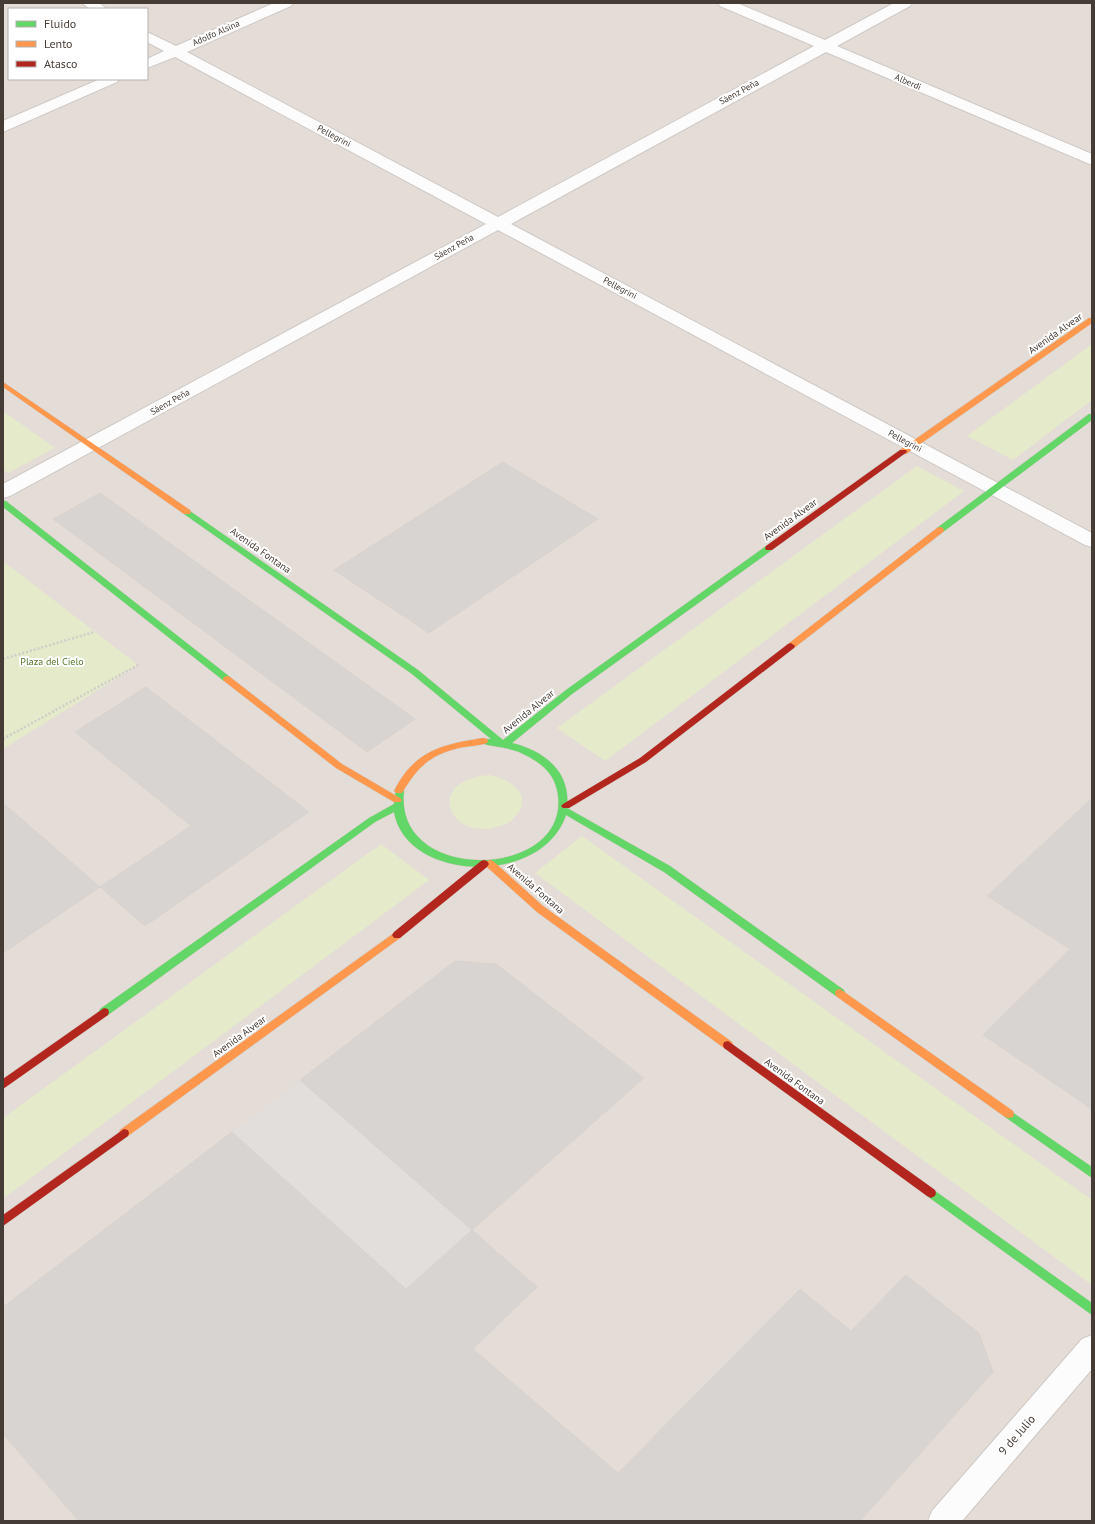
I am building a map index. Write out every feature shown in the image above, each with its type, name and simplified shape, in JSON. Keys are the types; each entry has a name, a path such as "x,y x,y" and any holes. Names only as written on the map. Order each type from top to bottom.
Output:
{"main road":[{"name":"Avenida Alvear","path":"503,743 568,692 912,445 1092,320"},
{"name":"Avenida Fontana","path":"3,384 415,672 503,743"},
{"path":"565,808 644,760 994,489 1092,416"},
{"path":"3,503 339,766 397,803"},
{"path":"484,741 503,743 527,750 544,760 556,773 564,789 565,808 561,822 550,837 534,850 513,859 487,864 469,864 448,860 430,852 414,841 404,828 398,813 397,803 402,782 412,769 426,757 443,748 462,743 484,741"},
{"path":"3,1085 397,803"},
{"path":"565,808 667,869 1092,1173"},
{"name":"Avenida Fontana","path":"487,864 540,909 1092,1310"},
{"name":"Avenida Alvear","path":"3,1221 414,923 487,864"}],"street":[{"path":"89,3 98,8"},
{"name":"Adolfo Alsina","path":"148,64 286,3"},
{"name":"Alberdi","path":"725,3 1092,160"},
{"name":"Sáenz Peña","path":"3,492 905,3"},
{"name":"Pellegrini","path":"148,37 1092,541"},
{"path":"3,127 110,80"},
{"name":"9 de Julio","path":"943,1521 1092,1348"}],"path":[{"path":"3,659 94,632"},
{"path":"3,739 138,665"}],"shaded area":[{"path":"3,3 1092,3 1092,1521 3,1521"},
{"path":"300,1080 472,1230 406,1289 232,1132"}],"green space":[{"path":"1092,344 1092,400 1013,460 967,436"},
{"path":"3,411 55,448 8,473 3,469"},
{"path":"917,466 964,491 605,761 557,728"},
{"name":"Plaza del Cielo","path":"3,561 138,665 3,749"},
{"path":"489,775 498,777 513,785 522,797 522,804 519,812 508,823 493,828 477,829 464,824 455,817 450,807 451,796 457,787 469,779"},
{"path":"582,836 1092,1200 1092,1285 535,873"},
{"path":"381,844 429,880 3,1199 3,1118"}],"building":[{"path":"503,462 598,519 429,633 334,570"},
{"path":"100,493 415,719 367,752 53,519"},
{"path":"146,687 309,812 145,926 100,887 191,826 75,732"},
{"path":"1092,798 1092,1109 983,1035 1070,949 987,896"},
{"path":"3,803 100,887 3,953"},
{"path":"455,961 496,964 644,1078 472,1230 300,1080"},
{"path":"232,1132 406,1289 472,1230 537,1287 473,1349 618,1473 800,1289 851,1331 906,1275 979,1333 993,1372 860,1521 79,1521 3,1434 3,1307"}],"traffic: fast":[{"path":"940,530 1092,416"},
{"path":"3,503 227,679"},
{"path":"187,512 415,672 500,742"},
{"path":"506,743 569,692 769,548"},
{"path":"399,791 398,807 405,829 415,841 434,853 448,859 477,864 507,861 534,850 545,842 559,823 563,801 562,789 558,778 551,767 539,758 521,749 484,741"},
{"path":"104,1012 372,820 397,806"},
{"path":"564,810 667,869 840,993"},
{"path":"1009,1114 1092,1173"},
{"path":"931,1193 1092,1310"}],"traffic: slow":[{"path":"903,452 1092,320"},
{"path":"3,384 187,512"},
{"path":"791,646 940,530"},
{"path":"227,679 339,766 397,800"},
{"path":"399,791 405,778 413,768 423,760 445,749 458,745 484,741"},
{"path":"490,864 540,909 728,1045"},
{"path":"124,1133 397,935"},
{"path":"840,993 1009,1114"}],"traffic: jam":[{"path":"769,548 903,452"},
{"path":"566,806 643,760 791,646"},
{"path":"397,935 484,864"},
{"path":"3,1085 104,1012"},
{"path":"728,1045 931,1193"},
{"path":"3,1221 124,1133"}]}
